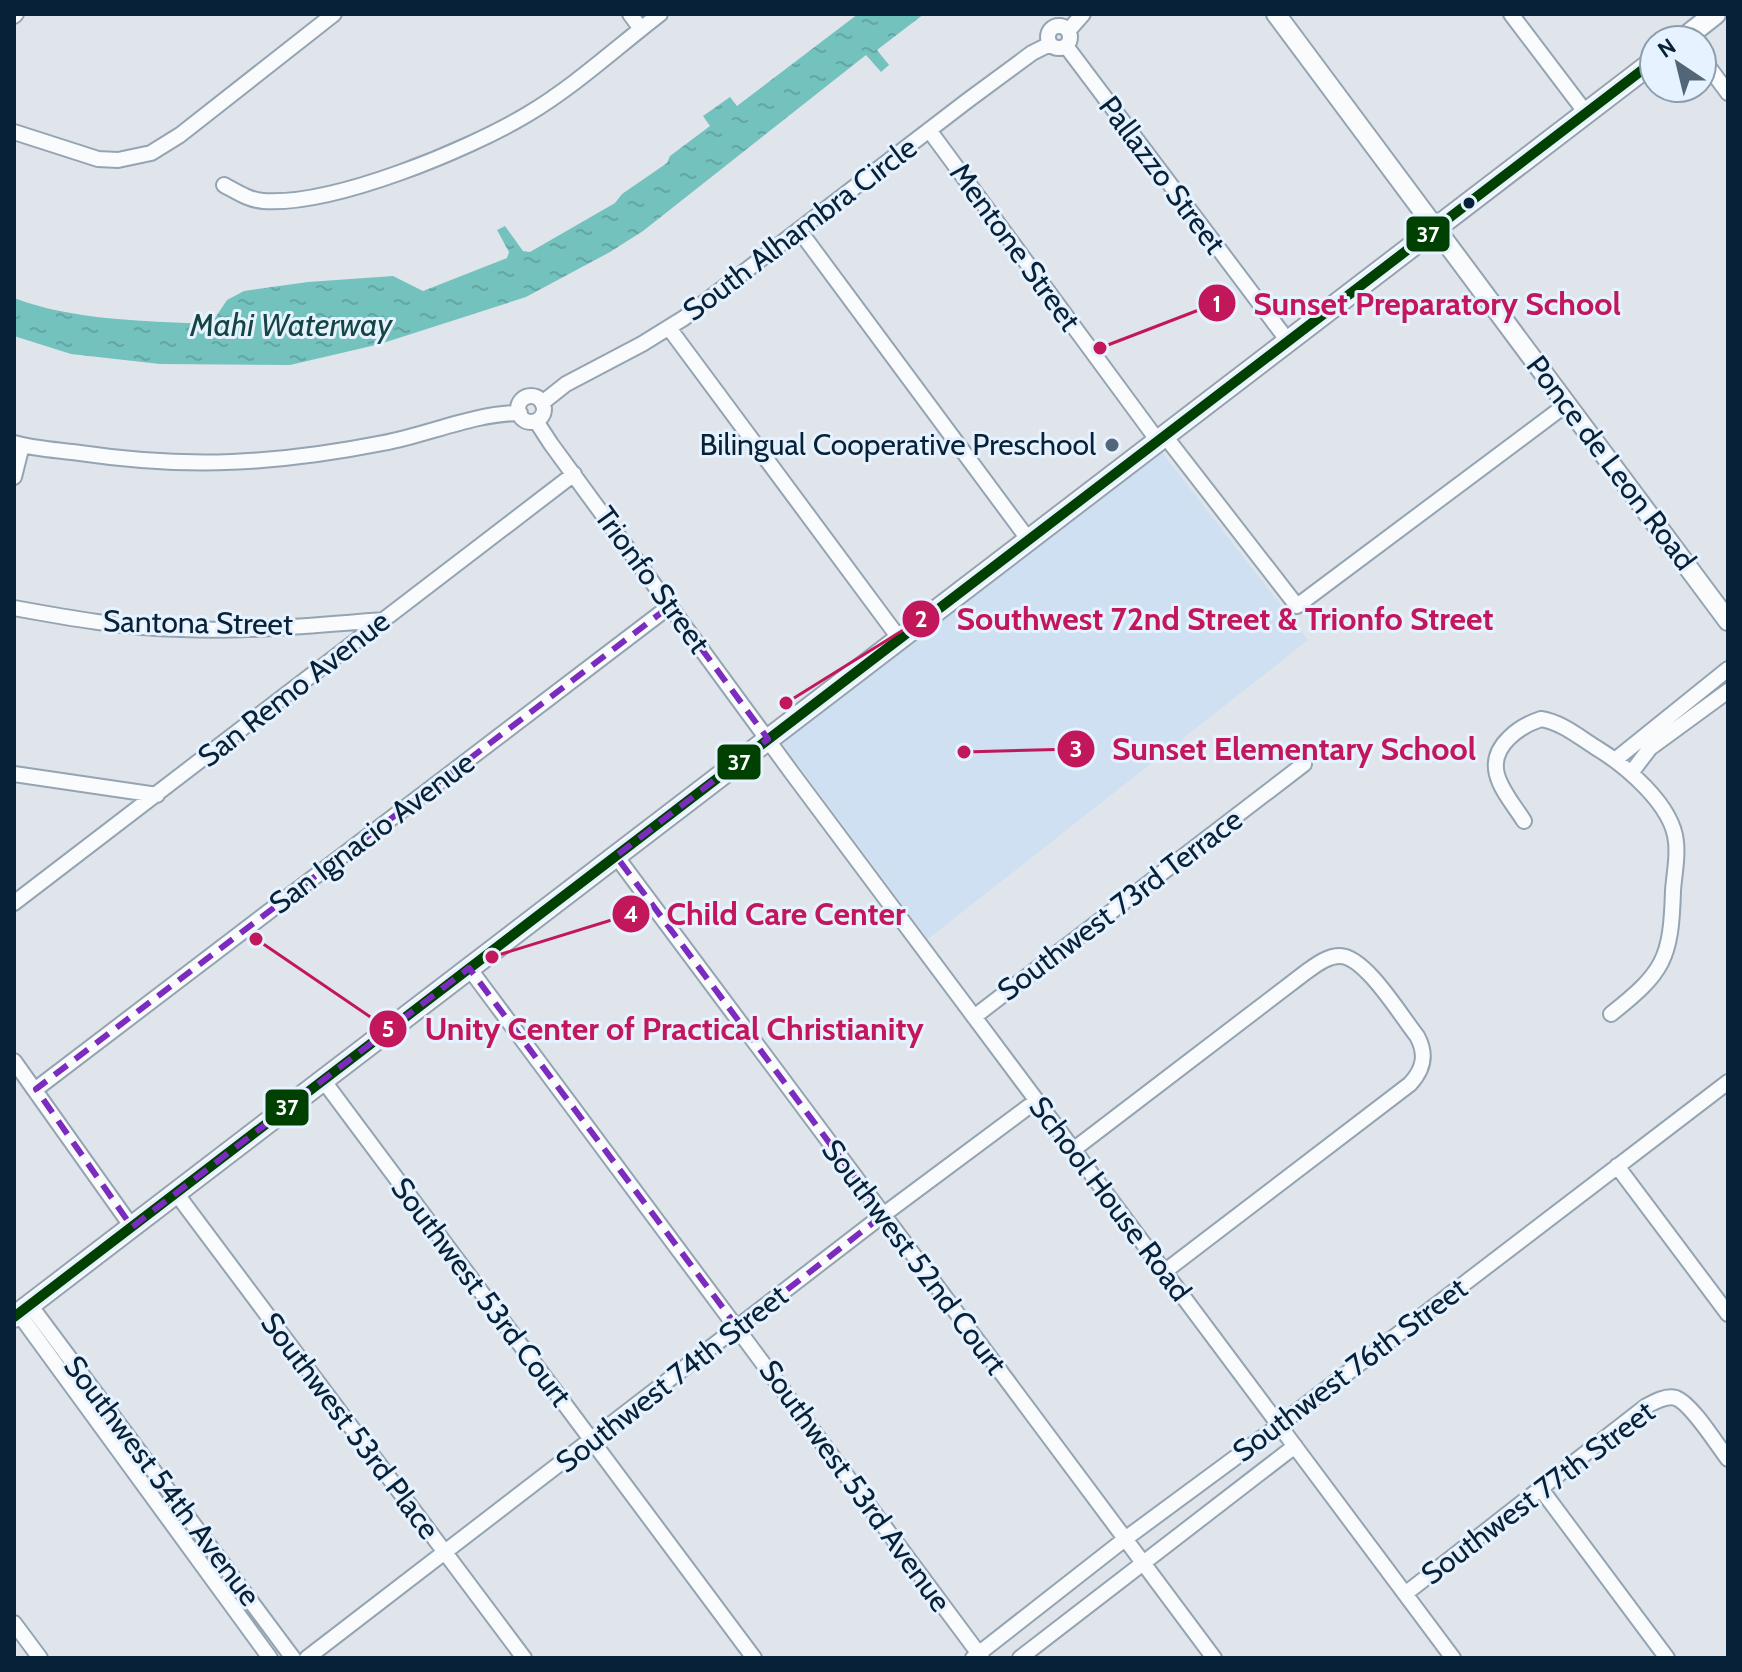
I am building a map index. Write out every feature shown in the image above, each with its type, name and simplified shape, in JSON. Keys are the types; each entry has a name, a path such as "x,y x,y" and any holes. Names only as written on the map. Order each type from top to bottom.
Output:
{"main road":[{"path":"21,1312 1638,73"}],"street":[{"path":"14,132 98,159 118,160 151,153 180,135 334,14"},
{"path":"630,14 641,29"},
{"path":"224,185 252,199 276,201 344,190 402,171 529,113 660,14"},
{"name":"South Alhambra Circle","path":"542,403 566,384 669,328 1032,53 1061,40 1083,14"},
{"name":"Ponce de Leon Road","path":"1276,14 1728,621"},
{"path":"1511,14 1586,113"},
{"name":"Pallazzo Street","path":"1061,40 1288,341"},
{"name":"Mentone Street","path":"929,130 1161,438 1297,606 1567,404"},
{"path":"799,230 1028,539"},
{"path":"669,328 899,638"},
{"path":"534,397 542,403 543,414 536,421 526,421 520,413 520,404 526,398 534,397"},
{"path":"14,477 18,444 181,464 221,464 295,458 357,448 418,436 486,417 520,413"},
{"name":"Trionfo Street","path":"536,421 768,739"},
{"name":"San Remo Avenue","path":"14,903 574,474"},
{"name":"San Ignacio Avenue","path":"36,1089 670,606"},
{"name":"Santona Street","path":"14,608 89,621 178,629 220,630 384,620"},
{"path":"1631,773 1691,699 1728,669"},
{"path":"1615,760 1664,729 1701,711 1727,692 1715,679"},
{"path":"1691,699 1701,711"},
{"path":"1524,821 1501,785 1494,767 1498,751 1510,737 1531,723 1545,719 1615,760 1631,773 1672,823 1676,842 1673,927 1662,961 1646,984 1611,1014"},
{"name":"School House Road","path":"768,739 1453,1658"},
{"name":"Southwest 73rd Terrace","path":"974,1017 1304,764"},
{"path":"14,774 157,795"},
{"name":"Southwest 52nd Court","path":"616,856 1214,1658"},
{"path":"1073,1150 1306,972 1335,956 1349,957 1360,963 1417,1036 1423,1048 1423,1063 1415,1079 1164,1272"},
{"name":"Southwest 53rd Avenue","path":"469,968 978,1656"},
{"path":"14,1061 132,1227"},
{"name":"Southwest 53rd Court","path":"323,1080 754,1658"},
{"name":"Southwest 76th Street","path":"978,1656 1125,1539 1728,1082"},
{"name":"Southwest 74th Street","path":"307,1658 1036,1101"},
{"path":"1617,1166 1728,1314"},
{"name":"Southwest 53rd Place","path":"176,1193 524,1658"},
{"name":"Southwest 54th Avenue","path":"21,1312 270,1658"},
{"name":"Southwest 54th Avenue","path":"21,1312 293,1658"},
{"name":"Southwest 77th Street","path":"1405,1594 1645,1407 1660,1399 1673,1397 1689,1408 1728,1459"},
{"name":"Southwest 76th Street","path":"1020,1658 1295,1446"},
{"path":"1541,1489 1667,1658"},
{"path":"14,1623 40,1658"}],"highlighted area":[{"path":"670,606 768,739 616,856 883,1215 738,1328 469,968 132,1227 36,1089"}],"shaded area":[{"path":"1161,451 1308,640 928,939 782,743"}],"water":[{"name":"Mahi Waterway","path":"858,14 924,14 877,50 889,65 881,72 866,55 643,231 526,297 380,344 290,365 160,364 71,354 14,336 14,298 86,316 211,324 227,300 244,291 308,282 393,276 423,291 507,258 509,252 497,230 505,226 523,251 530,252 615,203 622,194 667,163 670,156 710,126 703,116 730,97 737,106"}],"transit line":[{"name":"37","path":"14,1317 1638,73"}],"place":[{"name":"Sunset Preparatory School","path":"1100,348"},
{"name":"Bilingual Cooperative Preschool","path":"1112,445"},
{"name":"Southwest 72nd Street & Trionfo Street","path":"786,703"},
{"name":"Sunset Elementary School","path":"964,752"},
{"name":"Unity Center of Practical Christianity","path":"256,939"},
{"name":"Child Care Center","path":"492,957"}]}
